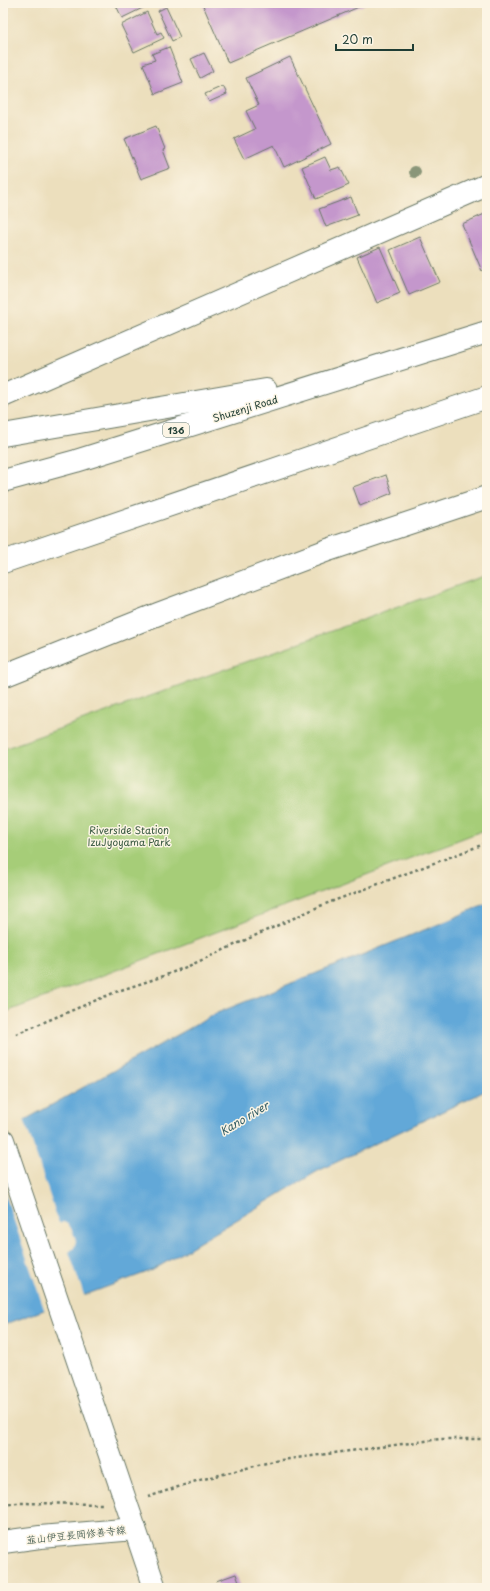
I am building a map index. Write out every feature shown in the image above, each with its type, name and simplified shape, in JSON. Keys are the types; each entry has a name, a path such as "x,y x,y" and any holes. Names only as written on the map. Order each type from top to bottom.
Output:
{"main road":[{"path":"3,396 487,185"},
{"name":"Shuzenji Road","path":"3,482 76,461 487,332"},
{"path":"3,436 38,428 348,376"},
{"path":"3,562 487,397"},
{"path":"3,676 158,614 328,550 487,497"},
{"path":"3,1140 121,1483 135,1529"},
{"name":"韮山伊豆長岡修善寺線","path":"3,1542 40,1537 135,1529 155,1588"}],"path":[{"path":"16,1034 118,991 161,977 191,965 320,906 487,843"},
{"path":"146,1497 196,1481 274,1461 440,1439 487,1439"},
{"path":"3,1505 18,1502 108,1504"}],"green space":[{"name":"Riverside Station IzuJyoyama Park","path":"487,575 487,829 6,1012 3,1001 3,749"}],"water":[{"name":"Kano river","path":"487,903 487,1090 318,1171 153,1270 3,1325 3,1132 217,1013 449,920"}],"pier":[{"path":"24,1119 59,1223 64,1222 69,1225 73,1232 76,1241 74,1248 69,1252 85,1298 45,1312 3,1188 3,1130"}],"building":[{"path":"115,3 153,3 122,18"},
{"path":"202,3 368,3 228,63"},
{"path":"166,7 180,37 172,41 158,11"},
{"path":"147,12 157,34 161,32 164,38 134,52 121,25"},
{"path":"169,47 183,83 155,94 143,64 155,60 152,54"},
{"path":"204,53 213,71 200,78 191,59"},
{"path":"290,57 331,144 284,167 274,145 244,159 234,139 255,129 246,111 259,105 246,78"},
{"path":"223,86 227,94 209,102 205,94"},
{"path":"156,126 165,149 163,150 170,168 141,179 124,139"},
{"path":"325,157 331,170 340,167 349,185 316,199 302,167"},
{"path":"351,197 358,215 326,227 319,209"},
{"path":"487,213 487,269 482,271 462,224"},
{"path":"420,237 440,282 409,295 390,250"},
{"path":"380,247 400,293 377,303 357,257"},
{"path":"386,475 392,493 360,506 353,487"},
{"path":"236,1574 241,1588 219,1588 216,1581"}]}
